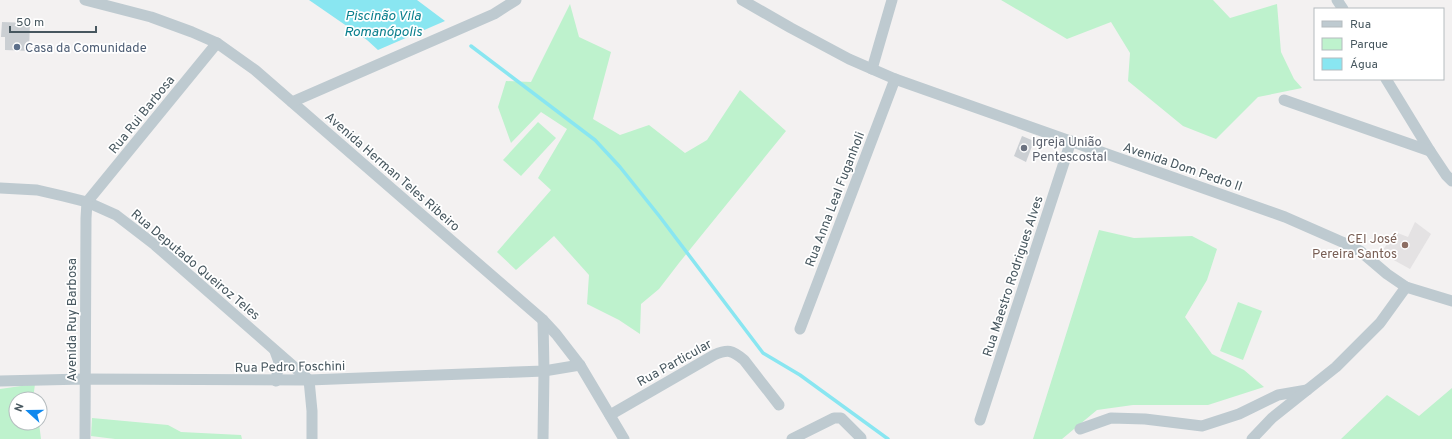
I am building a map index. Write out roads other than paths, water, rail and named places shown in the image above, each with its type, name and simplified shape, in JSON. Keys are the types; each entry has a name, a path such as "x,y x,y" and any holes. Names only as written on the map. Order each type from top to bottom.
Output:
{"street":[{"name":"Avenida Herman Teles Ribeiro","path":"85,0 151,17 192,32 217,43 255,70 543,320 580,365 624,439"},
{"path":"292,102 494,14 516,0"},
{"name":"Avenida Dom Pedro II","path":"742,0 790,28 849,59 895,79 1285,216 1360,251 1387,274 1406,287 1452,301"},
{"path":"872,69 892,0"},
{"name":"Rua Rui Barbosa","path":"87,202 217,43"},
{"name":"Rua Anna Leal Fuganholi","path":"800,329 895,79"},
{"path":"1387,80 1430,151 1446,175 1452,180"},
{"path":"1284,100 1430,151"},
{"name":"Rua Maestro Rodrigues Alves","path":"980,420 1071,141"},
{"name":"Rua Deputado Queiroz Teles","path":"0,188 37,190 87,202 116,215 155,244 309,380"},
{"name":"Avenida Ruy Barbosa","path":"85,439 84,380 87,202"},
{"path":"1252,439 1272,418 1336,367 1380,323 1406,287"},
{"path":"543,320 543,439"},
{"name":"Rua Particular","path":"610,415 725,350 737,354 744,360 779,405"},
{"path":"275,351 279,362 276,381"},
{"name":"Rua Pedro Foschini","path":"0,381 276,381 544,371 580,365"},
{"path":"309,380 312,411 312,439"},
{"path":"1080,429 1111,418 1145,419 1202,426 1239,414 1278,395 1307,390"},
{"path":"792,439 834,418 841,418 861,438"}],"water":[{"name":"Piscinão Vila Romanópolis","path":"309,0 417,0 445,21 378,50 367,40"}],"waterway":[{"path":"471,46 595,140 620,167 660,217 763,353 800,375 888,439"}],"place":[{"name":"Casa da Comunidade","path":"17,47"},
{"name":"Igreja União Pentescostal","path":"1024,148"},
{"name":"CEI José Pereira Santos","path":"1405,245"}]}
